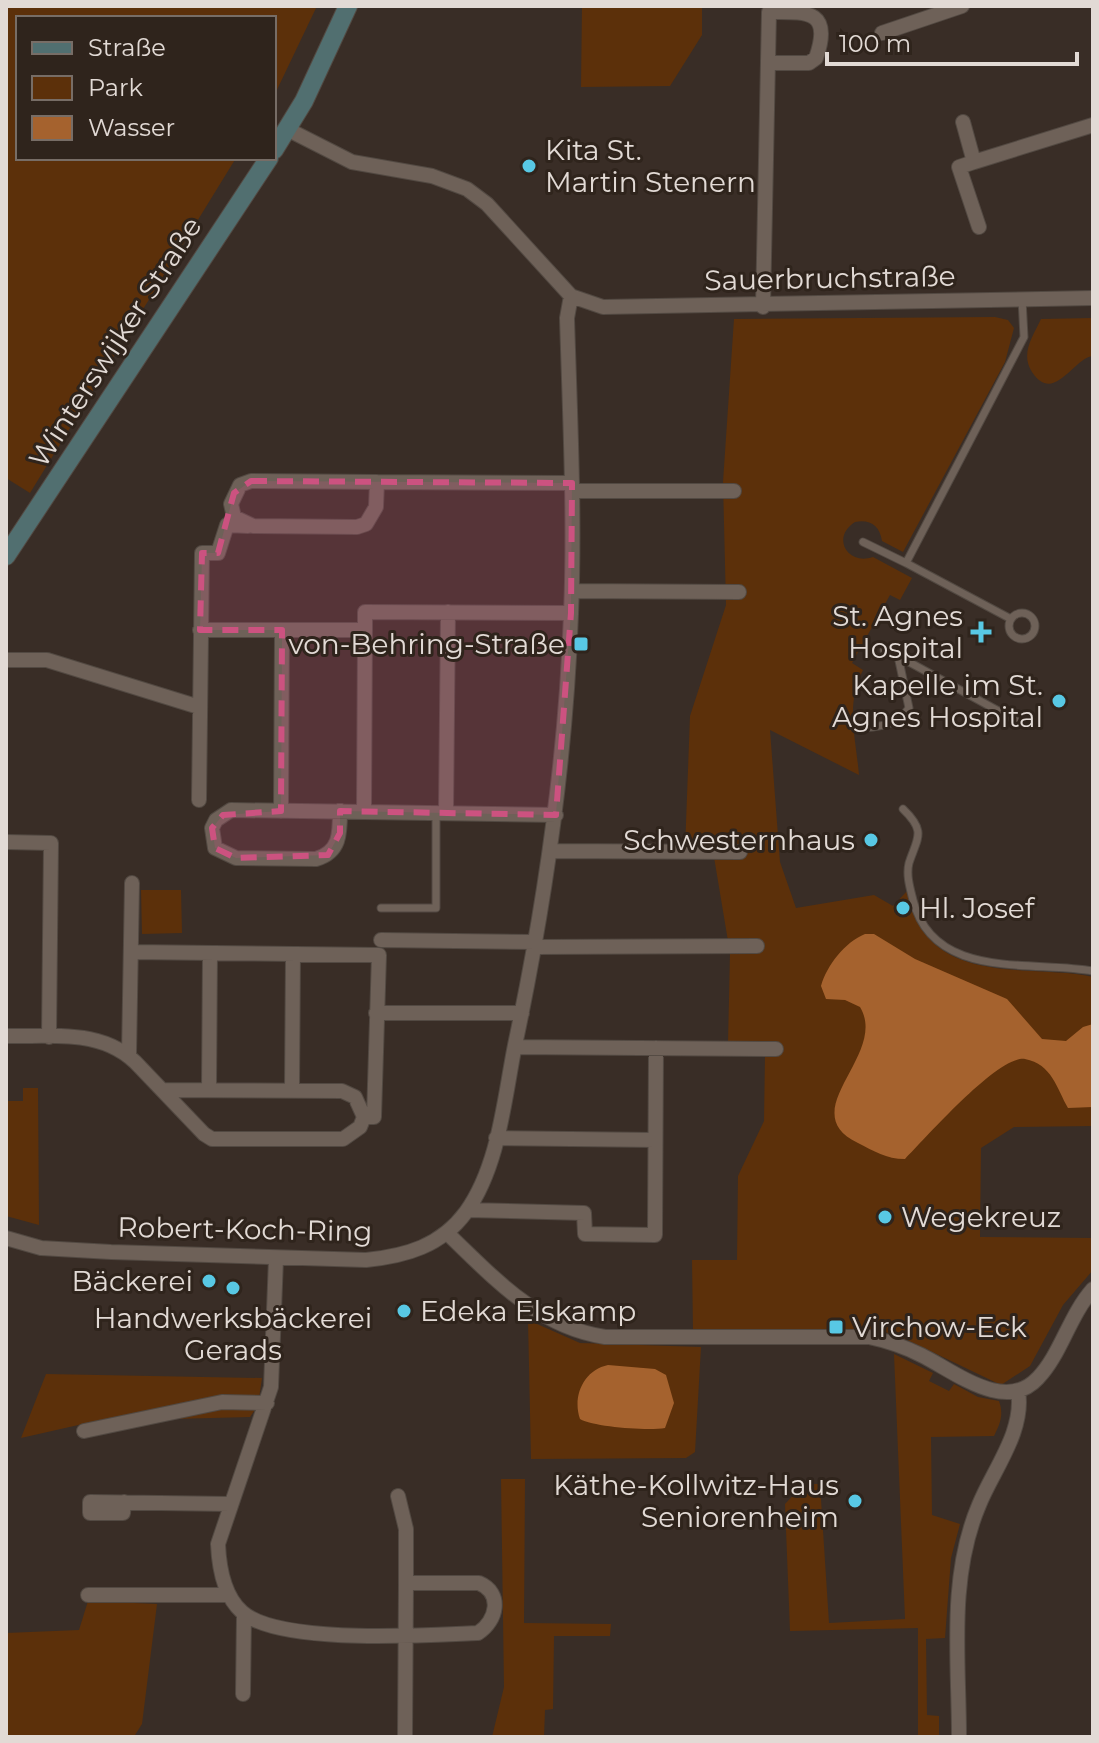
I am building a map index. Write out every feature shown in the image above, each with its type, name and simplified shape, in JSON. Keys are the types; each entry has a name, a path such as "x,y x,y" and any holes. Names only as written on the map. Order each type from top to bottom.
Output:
{"main road":[{"path":"276,147 304,101 348,6"},
{"name":"Winterswijker Straße","path":"6,556 268,160"}],"street":[{"path":"882,33 962,6"},
{"path":"763,307 769,12 808,12 815,17 820,24 816,58 809,63 769,63"},
{"path":"963,122 974,162"},
{"path":"979,227 959,167 1093,125"},
{"path":"287,129 352,162 432,176 467,189 487,204 571,296"},
{"name":"Sauerbruchstraße","path":"571,296 603,307 763,307 1093,298"},
{"name":"Robert-Koch-Ring","path":"6,1238 41,1248 276,1259 398,1257 428,1246 447,1233 468,1210 491,1160 496,1138 535,944 556,815 572,591 567,318 571,296"},
{"path":"253,526 234,517 231,504 240,485 251,481 734,491"},
{"path":"199,800 202,553 218,553 227,525 366,524 376,507 377,482"},
{"path":"572,591 739,592"},
{"path":"364,812 365,612 571,613"},
{"path":"441,813 448,612"},
{"path":"200,630 365,630"},
{"path":"281,811 282,630"},
{"path":"6,660 47,660 199,707"},
{"path":"340,811 340,833 328,855 316,859 236,858 215,848 212,828 231,810 340,811 556,815"},
{"path":"6,842 51,843 49,1037"},
{"path":"551,851 740,852"},
{"path":"129,1055 132,883"},
{"path":"381,940 757,946"},
{"path":"132,952 379,955 374,1117 364,1117"},
{"path":"209,1090 210,953"},
{"path":"292,1090 293,954"},
{"path":"376,1013 522,1013"},
{"path":"6,1036 106,1041 129,1055 162,1090 212,1139 343,1139 360,1127 364,1117 355,1097 342,1091 162,1090"},
{"path":"515,1047 776,1049"},
{"path":"468,1210 584,1213 585,1234 655,1235 656,1048"},
{"path":"496,1138 655,1140"},
{"path":"447,1233 525,1304 556,1324 580,1333 605,1337 869,1337 894,1342 980,1387 998,1392 1018,1391 1040,1377 1081,1302 1093,1289"},
{"path":"276,1259 273,1374 267,1403 218,1544 219,1568 229,1595 244,1614 272,1628 296,1633 478,1633 492,1620 495,1604 492,1592 479,1583 406,1583"},
{"path":"959,1737 957,1600 962,1567 978,1507 1018,1419 1018,1391"},
{"path":"84,1431 222,1402 267,1403"},
{"path":"398,1496 406,1529 405,1737"},
{"path":"124,1502 230,1504"},
{"path":"88,1595 229,1595"},
{"path":"243,1694 244,1614"}],"lane":[{"path":"908,564 1024,337 1022,299"},
{"path":"863,542 1011,619"},
{"path":"884,650 1015,720"},
{"path":"863,728 890,725 902,718 909,708 898,656"},
{"path":"903,809 918,828 920,841 909,865 908,881 922,926 933,936 947,947 986,964 1093,971"},
{"path":"381,908 436,908 441,813"}],"highlighted area":[{"path":"251,481 572,483 571,613 556,815 340,811 340,833 328,855 236,858 215,848 212,828 223,815 281,811 282,630 200,630 202,553 218,553 234,493"}],"green space":[{"path":"6,6 317,6 276,92 276,16 16,16 16,160 235,160 30,493 6,478"},
{"path":"582,6 702,6 702,35 670,86 581,87"},
{"path":"995,317 1008,320 1014,328 1005,362 903,552 882,541 877,528 870,523 855,522 844,535 843,542 850,554 864,559 873,557 912,578 900,600 890,595 852,663 863,670 853,709 859,775 770,730 780,862 796,908 874,895 893,906 908,890 920,926 935,944 954,956 999,968 1093,977 1093,1126 1014,1127 981,1148 980,1237 1093,1238 1093,1270 1063,1305 1030,1366 1001,1385 897,1335 872,1329 693,1331 692,1260 737,1260 738,1176 764,1121 765,1055 728,1044 730,953 713,851 685,850 690,716 726,605 723,482 734,319"},
{"path":"1093,318 1093,356 1056,382 1048,384 1040,381 1032,372 1027,352 1041,319"},
{"path":"141,890 181,890 182,933 142,934"},
{"path":"23,1088 38,1088 39,1225 6,1216 6,1101 23,1101"},
{"path":"528,1320 580,1343 701,1347 695,1452 686,1458 531,1459"},
{"path":"894,1354 933,1373 929,1381 949,1391 954,1384 978,1397 999,1401 1001,1411 994,1436 931,1437 932,1515 960,1524 951,1558 945,1638 926,1639 927,1715 939,1716 939,1737 918,1737 918,1628 790,1631 785,1504 804,1484 820,1484 829,1623 905,1619"},
{"path":"46,1374 262,1378 258,1405 250,1417 96,1421 21,1438"},
{"path":"501,1479 525,1479 524,1623 611,1624 610,1636 554,1636 553,1709 545,1710 544,1737 492,1737 504,1687"},
{"path":"88,1601 157,1604 142,1724 135,1735 138,1737 6,1737 6,1633 79,1630"}],"water":[{"path":"865,934 874,934 915,959 1007,999 1042,1039 1066,1041 1083,1027 1093,1024 1093,1107 1068,1108 1048,1072 1025,1059 1013,1061 980,1084 905,1159 875,1152 840,1130 835,1115 837,1099 863,1044 866,1025 860,1007 845,1000 826,999 821,986 838,955"},
{"path":"608,1365 655,1369 666,1375 674,1403 665,1428 621,1428 580,1419 578,1402 582,1385 592,1372"}],"place":[{"name":"Kita St. Martin Stenern","path":"529,166"},
{"name":"St. Agnes Hospital","path":"981,632"},
{"name":"von-Behring-Straße","path":"581,644"},
{"name":"Kapelle im St. Agnes Hospital","path":"1059,701"},
{"name":"Schwesternhaus","path":"871,840"},
{"name":"Hl. Josef","path":"903,908"},
{"name":"Wegekreuz","path":"885,1217"},
{"name":"Bäckerei","path":"209,1281"},
{"name":"Handwerksbäckerei Gerads","path":"233,1288"},
{"name":"Edeka Elskamp","path":"404,1311"},
{"name":"Virchow-Eck","path":"836,1327"},
{"name":"Käthe-Kollwitz-Haus Seniorenheim","path":"855,1501"}]}
